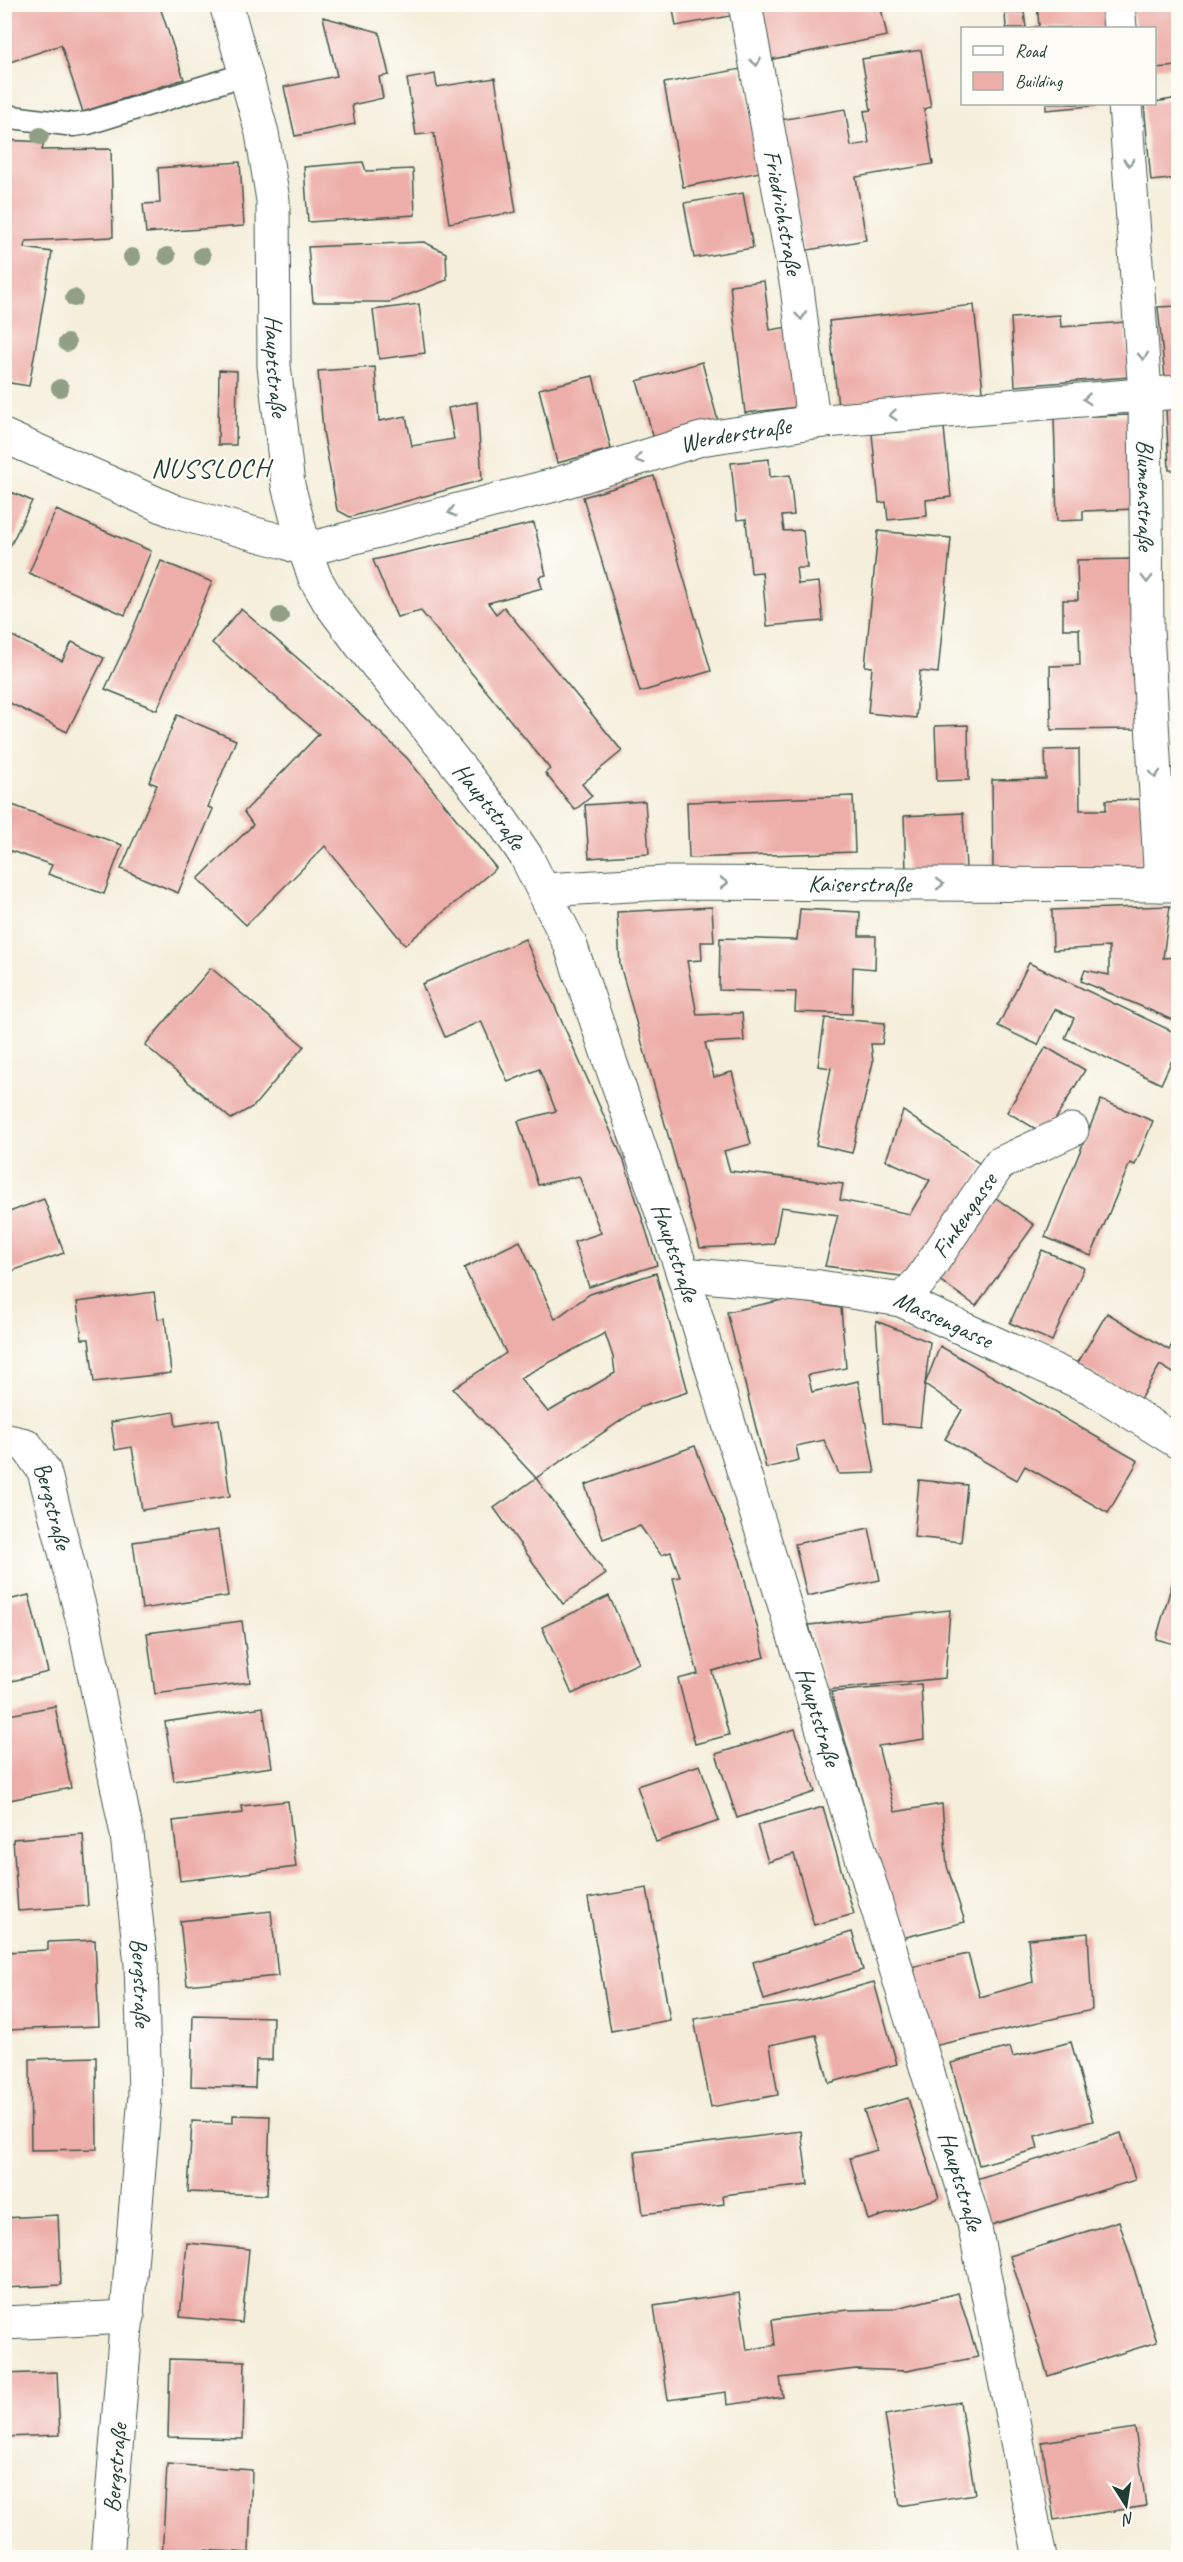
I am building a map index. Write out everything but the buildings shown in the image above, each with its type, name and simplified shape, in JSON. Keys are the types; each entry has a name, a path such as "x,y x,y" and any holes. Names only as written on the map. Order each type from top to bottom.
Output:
{"street":[{"name":"Hauptstraße","path":"226,4 262,132 273,200 274,366 288,485 305,550 315,578 329,602 364,650 500,818 526,856 570,944 683,1274 974,2223 1040,2558"},
{"name":"Friedrichstraße","path":"745,4 797,287 813,422"},
{"path":"1118,4 1120,27"},
{"name":"Blumenstraße","path":"1125,105 1145,394 1147,631 1170,885"},
{"name":"Werderstraße","path":"305,550 554,485 701,439 813,422 1179,392"},
{"path":"4,436 176,512 288,543 305,550"},
{"name":"Kaiserstraße","path":"544,890 665,883 1170,885"},
{"name":"Finkengasse","path":"901,1300 920,1281 999,1164 1072,1130"},
{"name":"Massengasse","path":"683,1274 820,1287 901,1300 1092,1388 1179,1442"},
{"name":"Bergstraße","path":"4,1440 26,1445 44,1471 85,1629 128,1834 141,1964 145,2095 107,2558"},
{"path":"4,2323 128,2317"}],"lane":[{"path":"4,116 74,125 88,123 246,74"}],"district":[{"name":"NUSSLOCH","path":"211,468"}]}
